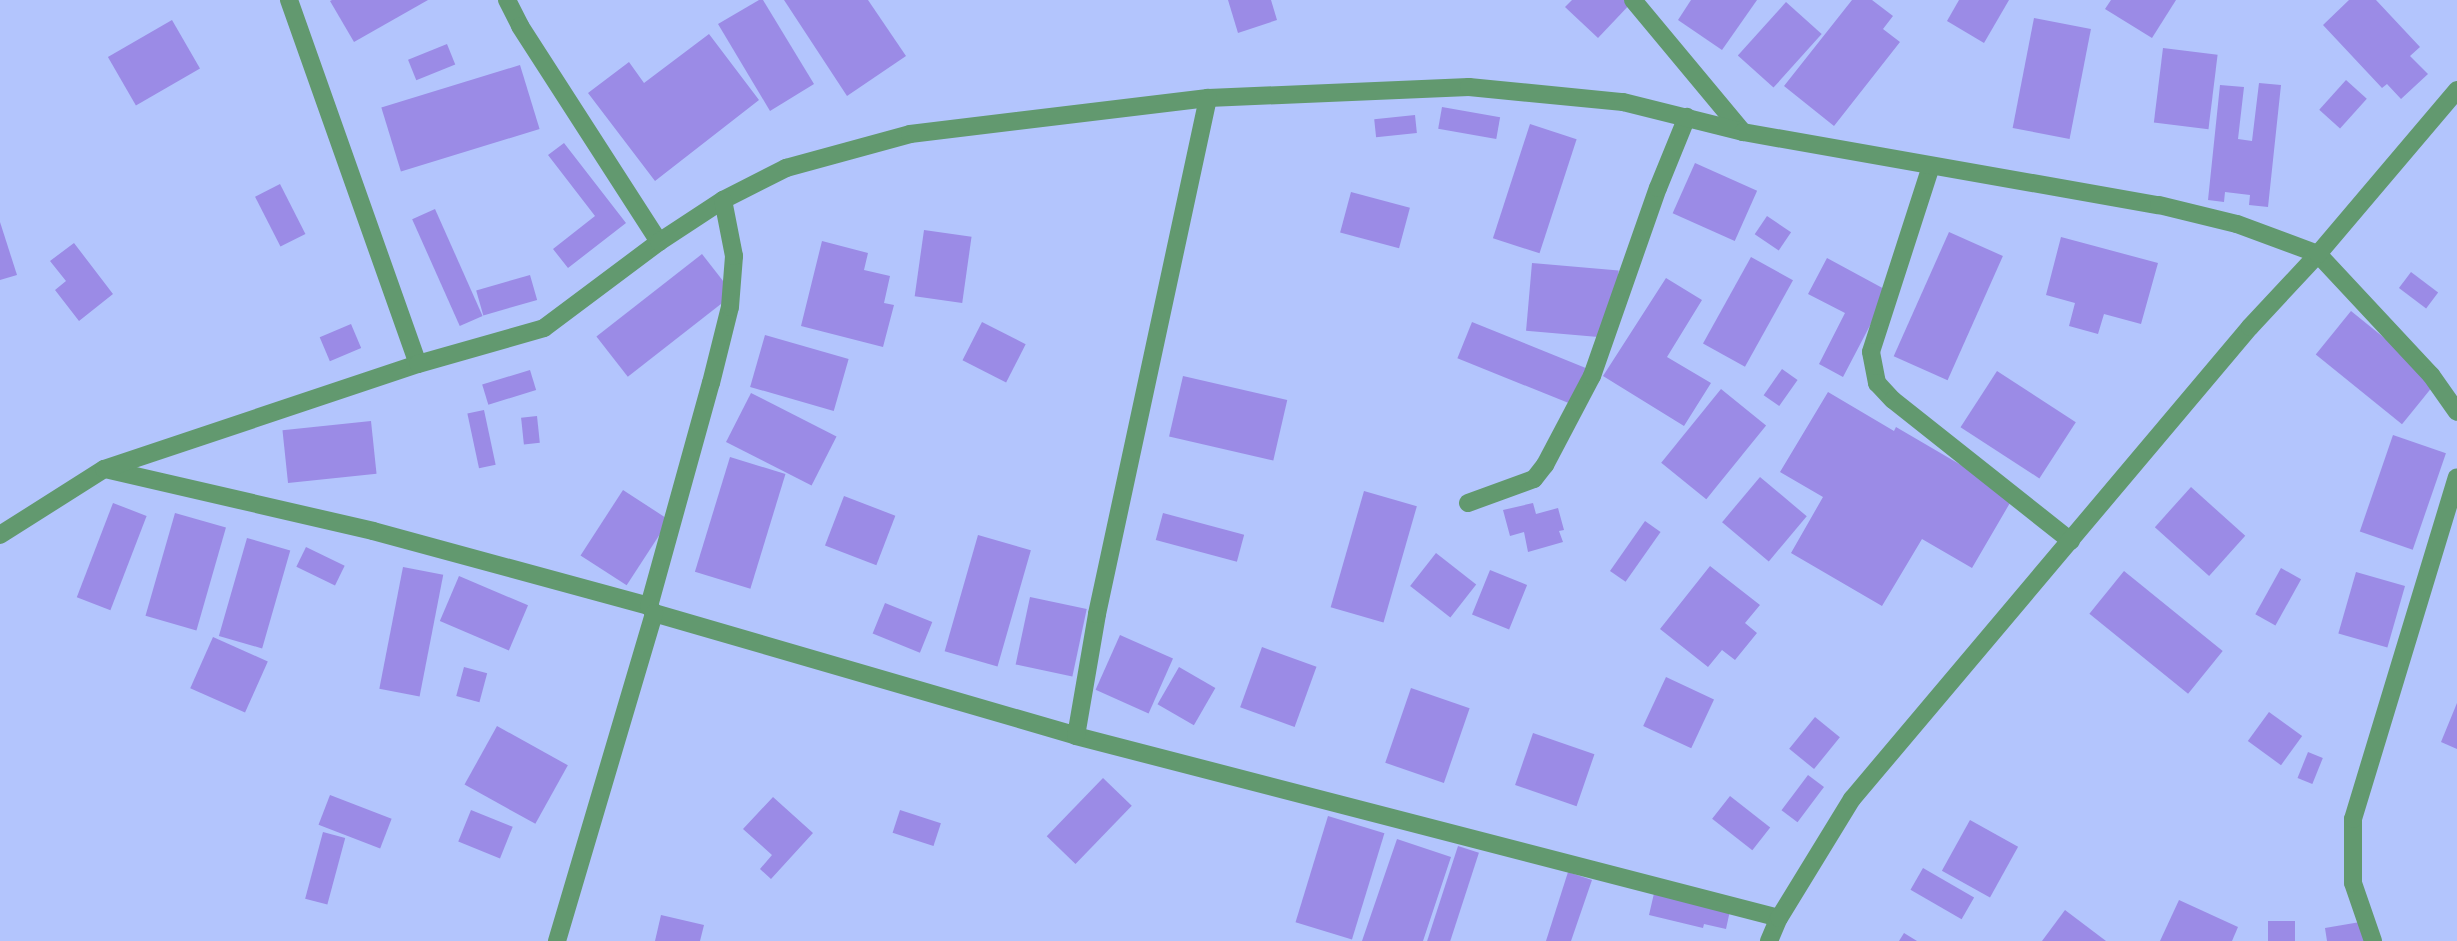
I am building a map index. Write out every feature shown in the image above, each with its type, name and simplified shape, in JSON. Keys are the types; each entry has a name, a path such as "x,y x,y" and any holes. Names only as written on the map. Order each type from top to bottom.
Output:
{"street":[{"path":"289,0 418,364"},
{"path":"507,0 520,26 659,242"},
{"path":"1632,0 1743,132"},
{"path":"0,535 104,469 418,364 543,328 659,242 723,200 786,168 910,134 1208,98 1469,87 1623,102 1743,132 2159,205 2237,224 2318,254 2431,375 2457,412"},
{"path":"1769,941 1779,918 1852,799 2250,327 2318,254 2457,90"},
{"path":"1076,736 1097,614 1208,98"},
{"path":"1468,503 1534,479 1545,465 1592,376 1658,188 1688,117"},
{"path":"1931,166 1871,352 1877,383 1893,400 2071,541"},
{"path":"557,941 651,609 729,307 734,256 723,200"},
{"path":"104,469 372,531 651,609 1076,736 1779,918"},
{"path":"2373,941 2353,883 2353,819 2457,477"}],"building":[{"path":"428,0 354,42 330,1"},
{"path":"759,0 763,0 814,84 770,111 718,24"},
{"path":"784,0 868,0 906,56 847,96"},
{"path":"1228,0 1271,0 1277,20 1238,33"},
{"path":"1572,0 1634,0 1598,38 1565,7"},
{"path":"1691,0 1757,0 1722,50 1678,20"},
{"path":"1852,0 1872,0 1893,16 1883,29 1900,42 1834,126 1784,86"},
{"path":"1959,0 2009,0 1984,43 1947,21"},
{"path":"2111,0 2176,0 2152,38 2105,9"},
{"path":"2349,0 2376,0 2420,47 2410,56 2428,74 2401,99 2387,84 2382,88 2323,25"},
{"path":"1786,2 1822,34 1773,88 1738,56"},
{"path":"2034,18 2091,29 2070,139 2013,128"},
{"path":"172,20 200,68 136,105 108,57"},
{"path":"709,34 759,100 655,181 588,93 629,62 644,83"},
{"path":"447,44 455,64 416,80 408,60"},
{"path":"2163,48 2218,55 2208,129 2154,122"},
{"path":"520,65 540,129 401,171 381,107"},
{"path":"2346,80 2367,99 2340,128 2319,110"},
{"path":"2259,83 2281,85 2268,207 2249,205 2250,195 2225,192 2224,202 2208,200 2220,85 2244,87 2238,139 2252,141"},
{"path":"1442,107 1500,117 1496,139 1438,129"},
{"path":"1415,115 1417,133 1376,137 1374,119"},
{"path":"1530,124 1577,139 1540,253 1493,238"},
{"path":"564,143 626,223 568,268 553,249 595,216 548,155"},
{"path":"1695,163 1757,191 1735,241 1673,213"},
{"path":"280,184 305,234 280,247 255,197"},
{"path":"1351,192 1410,208 1399,248 1340,233"},
{"path":"435,209 483,316 460,326 412,219"},
{"path":"1767,216 1791,232 1779,250 1755,234"},
{"path":"0,222 17,275 0,280"},
{"path":"924,230 972,237 962,303 915,296"},
{"path":"1949,232 2003,256 1948,380 1894,356"},
{"path":"2061,237 2158,263 2141,324 2104,314 2098,334 2069,326 2075,303 2046,295"},
{"path":"822,241 868,253 864,270 890,276 884,303 894,305 883,347 801,326"},
{"path":"74,243 113,294 79,321 55,290 66,281 50,261"},
{"path":"702,254 733,294 628,377 596,336"},
{"path":"1751,257 1793,280 1745,367 1703,344"},
{"path":"1827,258 1888,291 1843,377 1819,364 1845,313 1808,294"},
{"path":"1532,263 1619,271 1613,338 1526,331"},
{"path":"2411,272 2438,292 2426,308 2399,288"},
{"path":"530,275 537,300 483,315 476,290"},
{"path":"1666,278 1702,300 1667,357 1711,383 1684,426 1603,376"},
{"path":"2351,311 2437,381 2402,424 2316,355"},
{"path":"982,322 1026,344 1006,383 962,360"},
{"path":"1472,322 1589,369 1574,405 1457,358"},
{"path":"351,324 361,348 330,361 320,337"},
{"path":"765,335 849,359 834,411 750,387"},
{"path":"1782,369 1798,380 1779,406 1764,395"},
{"path":"530,370 536,390 488,405 482,385"},
{"path":"1997,371 2076,422 2039,478 1961,427"},
{"path":"1183,376 1287,400 1273,460 1169,436"},
{"path":"1721,389 1766,426 1706,499 1661,463"},
{"path":"1828,392 1894,431 1896,427 2014,496 1972,568 1922,539 1882,606 1791,553 1823,497 1780,472"},
{"path":"751,393 837,437 812,486 726,442"},
{"path":"484,410 496,465 479,468 467,414"},
{"path":"537,416 540,443 524,445 521,418"},
{"path":"371,421 377,474 288,483 282,430"},
{"path":"2393,435 2446,453 2413,550 2360,531"},
{"path":"730,457 785,474 750,589 695,572"},
{"path":"1760,477 1807,516 1769,561 1722,522"},
{"path":"2191,487 2245,536 2209,576 2155,527"},
{"path":"623,490 669,520 627,585 581,555"},
{"path":"1364,491 1417,506 1384,622 1331,607"},
{"path":"844,496 895,516 876,565 825,545"},
{"path":"113,503 147,516 110,610 77,597"},
{"path":"1533,503 1536,514 1558,508 1564,530 1559,531 1563,542 1528,552 1524,532 1510,536 1503,510"},
{"path":"175,513 226,528 196,630 146,616"},
{"path":"1163,513 1244,535 1237,562 1156,540"},
{"path":"1645,521 1661,532 1626,582 1610,571"},
{"path":"978,535 1031,550 998,666 945,651"},
{"path":"247,538 290,550 262,648 219,636"},
{"path":"306,547 345,566 335,586 296,567"},
{"path":"1436,553 1476,584 1450,617 1410,586"},
{"path":"1710,566 1760,605 1745,623 1757,633 1735,660 1722,650 1708,667 1660,629"},
{"path":"403,567 443,575 420,697 379,689"},
{"path":"2281,568 2301,579 2275,626 2255,614"},
{"path":"1490,570 1527,585 1509,629 1472,615"},
{"path":"2124,571 2223,651 2188,694 2089,614"},
{"path":"2356,572 2405,586 2387,648 2338,634"},
{"path":"459,576 528,605 509,650 440,621"},
{"path":"1030,597 1087,609 1072,677 1016,664"},
{"path":"885,603 932,622 920,653 873,634"},
{"path":"1120,635 1173,659 1149,713 1096,690"},
{"path":"213,637 268,661 245,713 190,688"},
{"path":"1262,647 1317,667 1295,727 1240,707"},
{"path":"464,667 487,673 479,702 456,696"},
{"path":"1179,667 1215,688 1194,725 1158,704"},
{"path":"1666,677 1714,699 1691,748 1643,726"},
{"path":"1411,688 1470,708 1444,783 1385,763"},
{"path":"2457,703 2457,749 2441,742"},
{"path":"2269,712 2302,736 2281,765 2248,741"},
{"path":"1815,717 1840,737 1814,769 1789,749"},
{"path":"497,726 568,765 535,824 465,785"},
{"path":"1533,733 1594,754 1577,806 1515,785"},
{"path":"2308,752 2323,758 2312,784 2298,778"},
{"path":"1808,775 1824,787 1797,822 1782,810"},
{"path":"1103,778 1132,806 1076,864 1047,836"},
{"path":"330,795 392,819 380,849 319,825"},
{"path":"1730,796 1770,827 1752,850 1712,819"},
{"path":"773,797 813,833 771,879 760,869 772,855 743,829"},
{"path":"471,810 513,827 500,858 458,842"},
{"path":"900,810 941,823 933,846 893,833"},
{"path":"1328,816 1384,833 1352,939 1296,922"},
{"path":"1970,820 2018,847 1990,897 1942,871"},
{"path":"323,832 345,838 327,905 305,899"},
{"path":"1397,839 1451,857 1423,941 1362,941"},
{"path":"1458,846 1479,853 1450,941 1427,941"},
{"path":"1923,868 1974,898 1962,919 1910,890"},
{"path":"1568,872 1592,880 1571,941 1546,941"},
{"path":"1655,889 1731,906 1726,929 1704,924 1703,928 1649,915"},
{"path":"2179,900 2238,927 2232,941 2160,941"},
{"path":"2065,910 2106,941 2042,941"},
{"path":"661,915 704,925 700,941 655,941"},
{"path":"2268,921 2295,921 2295,941 2268,941"},
{"path":"2366,921 2369,941 2327,941 2325,928"},
{"path":"1904,933 1917,941 1899,941"}]}
